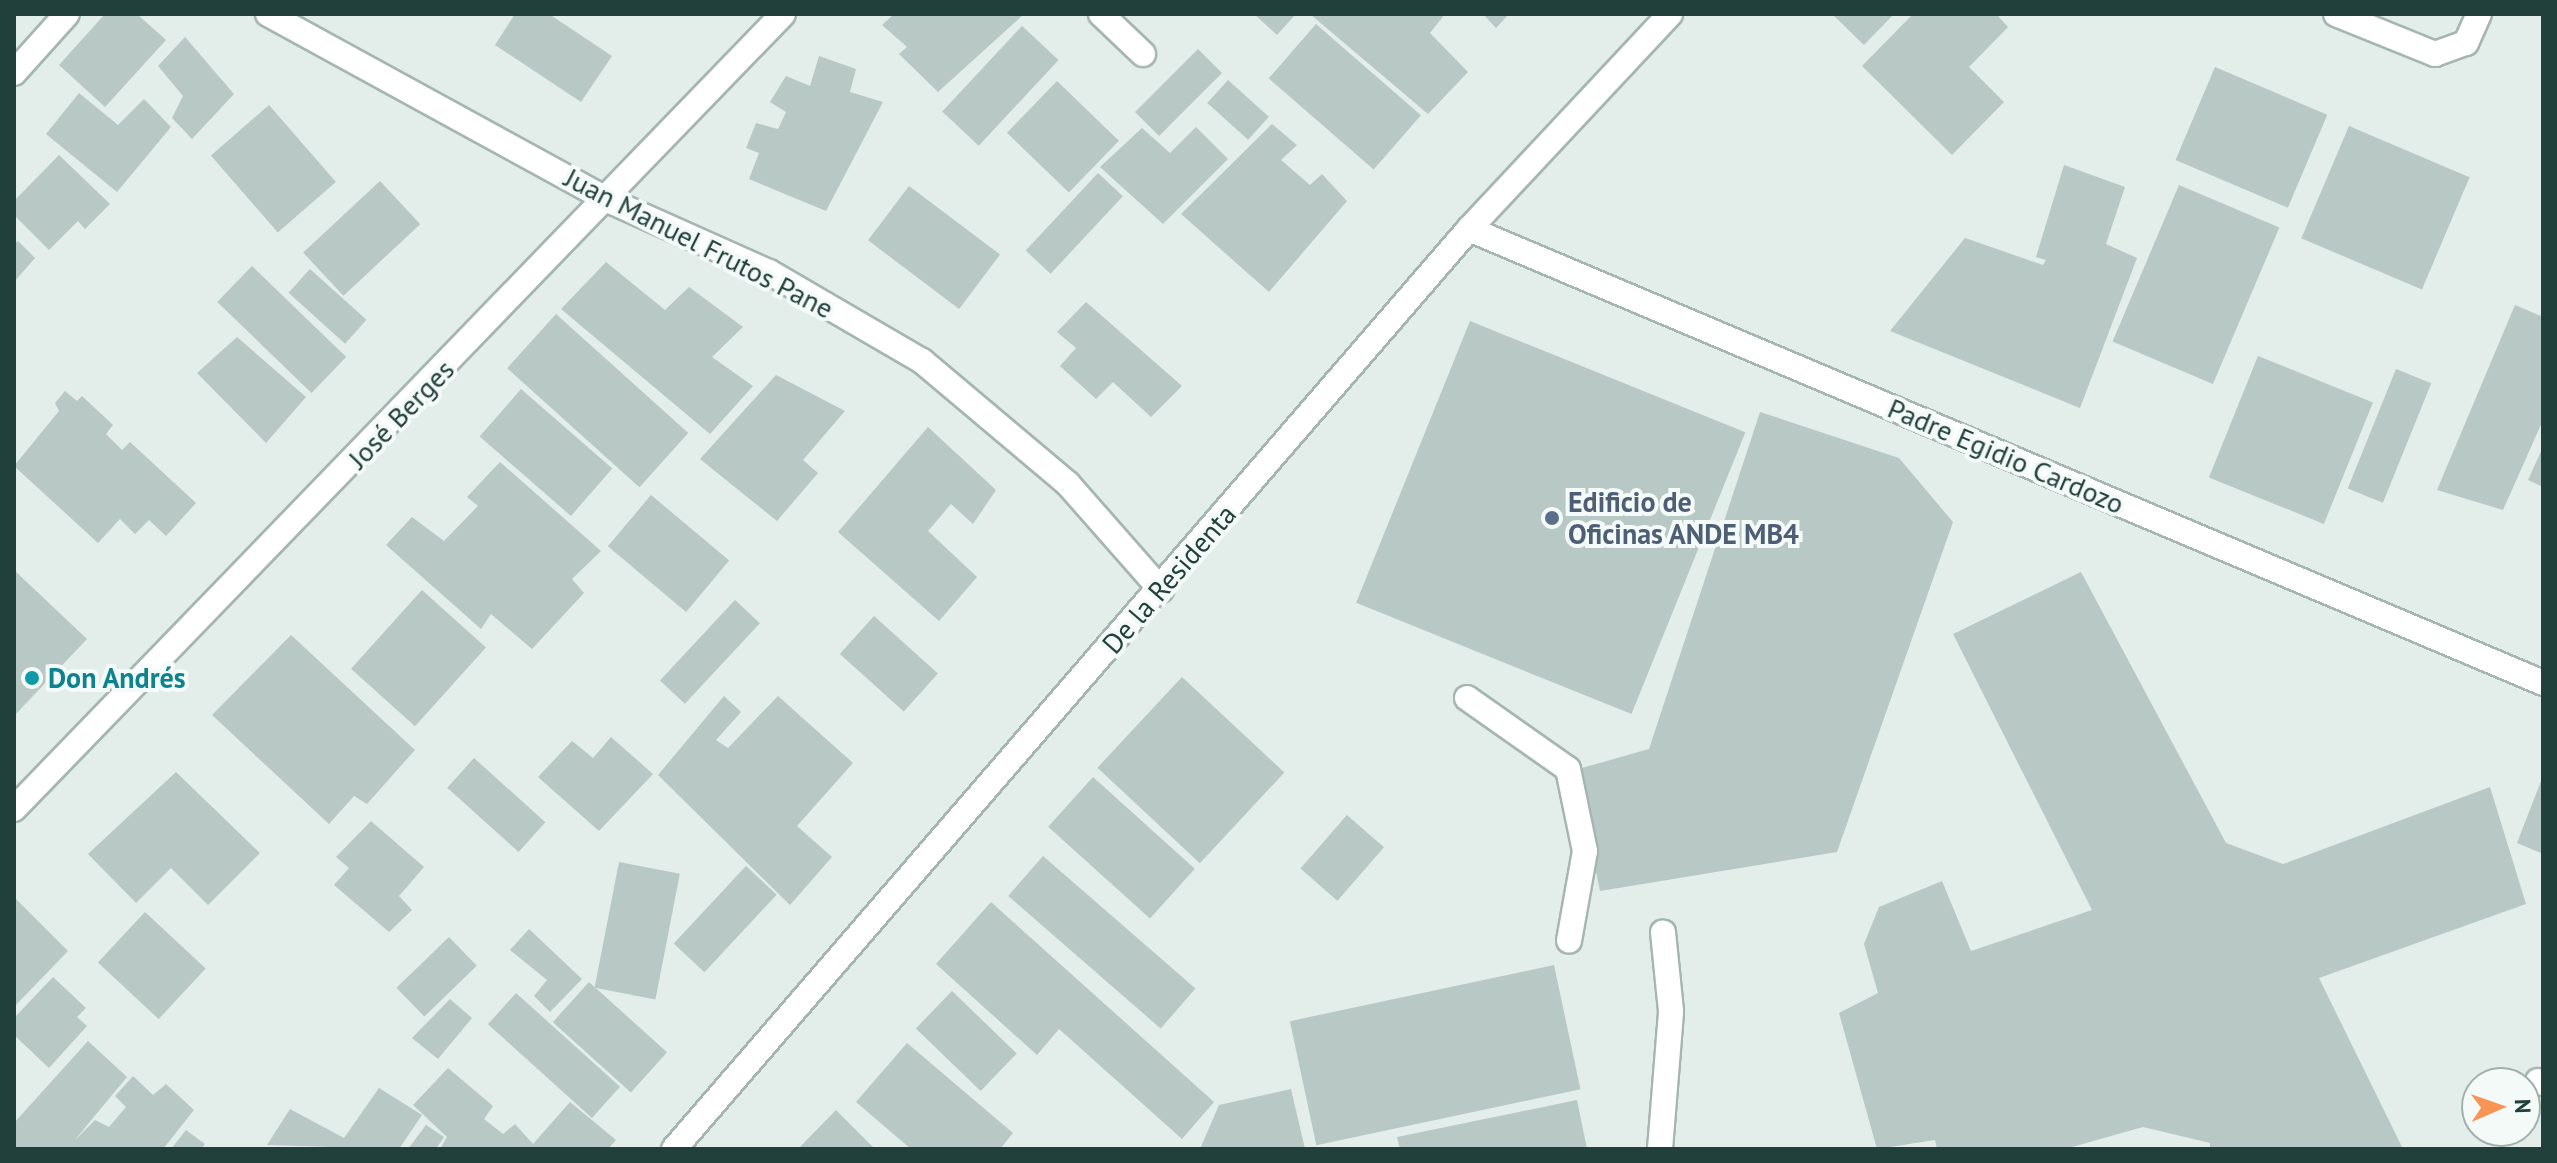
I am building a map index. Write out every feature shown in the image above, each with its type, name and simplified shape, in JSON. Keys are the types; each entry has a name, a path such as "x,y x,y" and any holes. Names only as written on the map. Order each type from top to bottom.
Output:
{"street":[{"path":"14,73 67,14"},
{"name":"Juan Manuel Frutos Pane","path":"268,14 610,201 769,272 922,361 1068,484 1161,590"},
{"name":"José Berges","path":"14,809 610,201 783,14"},
{"path":"1101,14 1143,54"},
{"name":"De la Residenta","path":"674,1149 1161,590 1469,229 1670,14"},
{"path":"2336,14 2435,54 2466,43 2479,14"},
{"name":"Padre Egidio Cardozo","path":"1469,229 2543,683"},
{"path":"1467,698 1568,769 1585,851 1569,941"},
{"path":"1660,1149 1671,1011 1663,932"}],"building":[{"path":"105,14 137,14 166,40 105,107 59,65"},
{"path":"515,14 549,14 612,56 581,102 495,45"},
{"path":"894,14 1024,14 938,92 899,54 907,47 882,25"},
{"path":"1254,14 1296,14 1277,35"},
{"path":"1310,14 1445,14 1430,33 1468,72 1428,114"},
{"path":"1483,14 1509,14 1496,28"},
{"path":"1832,14 1894,14 1864,45"},
{"path":"1913,14 1996,14 2008,27 1969,67 2004,102 1952,155 1862,66"},
{"path":"1316,24 1421,115 1374,170 1269,78"},
{"path":"1022,26 1059,60 979,146 942,112"},
{"path":"185,37 234,94 192,139 172,118 183,96 158,66"},
{"path":"1198,49 1222,73 1159,136 1135,112"},
{"path":"819,56 856,69 850,92 883,102 826,211 749,179 759,153 746,148 756,123 778,129 786,112 770,102 786,76 810,86"},
{"path":"2215,67 2327,115 2288,208 2176,160"},
{"path":"1228,80 1269,117 1248,140 1207,103"},
{"path":"1057,81 1119,141 1069,193 1007,133"},
{"path":"79,93 118,125 144,99 171,127 117,192 46,134"},
{"path":"269,105 336,182 278,232 211,156"},
{"path":"1272,124 1297,145 1281,160 1310,185 1322,174 1347,201 1269,292 1181,214"},
{"path":"2349,126 2470,177 2422,289 2301,238"},
{"path":"1196,127 1228,159 1163,224 1100,167 1142,128 1170,153"},
{"path":"59,155 110,204 85,229 78,221 49,250 14,215 14,201"},
{"path":"2064,165 2125,187 2106,244 2137,258 2080,408 1890,331 1965,238 2043,265 2046,260 2036,257"},
{"path":"1098,173 1123,196 1051,274 1026,251"},
{"path":"380,181 420,224 343,296 303,253"},
{"path":"2179,185 2279,228 2213,384 2113,341"},
{"path":"909,186 1000,255 959,309 868,240"},
{"path":"18,241 35,258 14,282 14,244"},
{"path":"606,262 665,310 689,287 743,327 712,357 753,386 710,434 561,309"},
{"path":"252,266 346,357 312,393 217,302"},
{"path":"310,269 366,320 345,344 289,293"},
{"path":"1086,302 1182,386 1151,417 1113,382 1096,399 1060,366 1076,348 1057,332"},
{"path":"2515,305 2543,317 2543,420 2503,510 2437,490"},
{"path":"556,314 688,433 639,487 507,368"},
{"name":"Edificio de Oficinas ANDE MB4","path":"1470,321 1745,432 1631,714 1356,603"},
{"path":"237,337 306,397 266,443 197,373"},
{"path":"2258,356 2373,402 2324,524 2209,477"},
{"path":"2396,369 2431,383 2383,503 2348,489"},
{"path":"776,375 845,411 803,460 818,473 777,521 700,459"},
{"path":"521,389 612,468 571,516 480,437"},
{"path":"65,391 77,401 82,396 113,425 106,434 122,450 130,442 196,503 166,536 149,520 135,534 120,519 98,543 14,466 59,411 55,403"},
{"path":"1760,412 1899,458 1953,522 1837,852 1600,891 1575,770 1649,749"},
{"path":"928,427 996,490 973,524 951,504 928,531 977,577 939,621 838,532"},
{"path":"2543,447 2543,487 2528,480"},
{"path":"500,462 601,551 572,579 584,593 532,649 491,614 481,629 386,545 412,517 444,541 478,506 467,497"},
{"path":"651,495 729,561 686,612 608,546"},
{"name":"Don Andrés","path":"14,570 87,639 14,716"},
{"path":"2081,572 2226,843 2283,864 2490,787 2526,904 2319,978 2403,1149 2210,1149 2210,1143 2143,1127 2065,1149 1937,1149 1935,1140 1877,1149 1839,1013 1878,993 1864,944 1879,907 1942,881 1971,951 2092,910 1953,634"},
{"path":"422,590 486,648 415,726 351,669"},
{"path":"735,600 760,623 685,704 660,680"},
{"path":"874,616 938,674 904,711 840,654"},
{"path":"291,635 415,750 367,804 354,796 329,824 212,715"},
{"path":"1182,677 1284,772 1200,863 1097,768"},
{"path":"724,696 741,712 716,740 728,748 778,696 853,763 797,826 832,857 790,905 658,775"},
{"path":"611,737 653,774 599,831 538,777 572,741 593,758"},
{"path":"474,758 545,822 519,852 447,788"},
{"path":"176,772 260,853 208,905 171,868 136,903 88,854"},
{"path":"2543,776 2543,854 2517,843"},
{"path":"1093,777 1195,869 1150,918 1048,827"},
{"path":"1347,815 1384,847 1337,901 1300,869"},
{"path":"371,821 424,867 399,896 412,910 389,932 334,885 349,868 336,857"},
{"path":"1043,856 1195,989 1161,1029 1008,896"},
{"path":"619,862 680,874 655,999 595,988"},
{"path":"746,866 777,895 704,972 674,944"},
{"path":"14,897 68,951 14,1007"},
{"path":"991,902 1214,1102 1182,1139 1059,1029 1037,1055 936,964"},
{"path":"145,912 206,969 159,1019 98,962"},
{"path":"529,929 582,979 550,1012 534,996 547,980 510,950"},
{"path":"449,937 477,966 424,1016 396,988"},
{"path":"1554,965 1580,1089 1316,1145 1290,1021"},
{"path":"53,977 86,1008 77,1017 87,1026 49,1068 14,1035 14,1018"},
{"path":"589,982 667,1052 631,1092 553,1022"},
{"path":"952,991 1017,1054 981,1091 916,1028"},
{"path":"516,993 620,1087 592,1118 488,1024"},
{"path":"450,999 472,1018 438,1059 412,1038"},
{"path":"88,1041 127,1077 74,1141 95,1120 109,1127 126,1107 115,1096 133,1076 153,1095 166,1084 194,1110 163,1149 14,1149 14,1123"},
{"path":"907,1043 1013,1133 1000,1149 911,1149 856,1102"},
{"path":"448,1068 493,1106 484,1119 503,1134 515,1124 533,1144 570,1102 616,1140 608,1149 440,1149 447,1137 413,1105"},
{"path":"379,1088 422,1115 399,1149 267,1145 290,1109 344,1138"},
{"path":"1291,1089 1305,1149 1200,1149 1219,1105"},
{"path":"1577,1100 1587,1149 1400,1149 1397,1137"},
{"path":"836,1110 875,1149 798,1149"},
{"path":"426,1125 444,1137 436,1149 408,1149"},
{"path":"186,1130 205,1144 201,1149 171,1149"}],"place":[{"name":"Edificio de Oficinas ANDE MB4","path":"1552,518"},
{"name":"Don Andrés","path":"32,678"}]}
